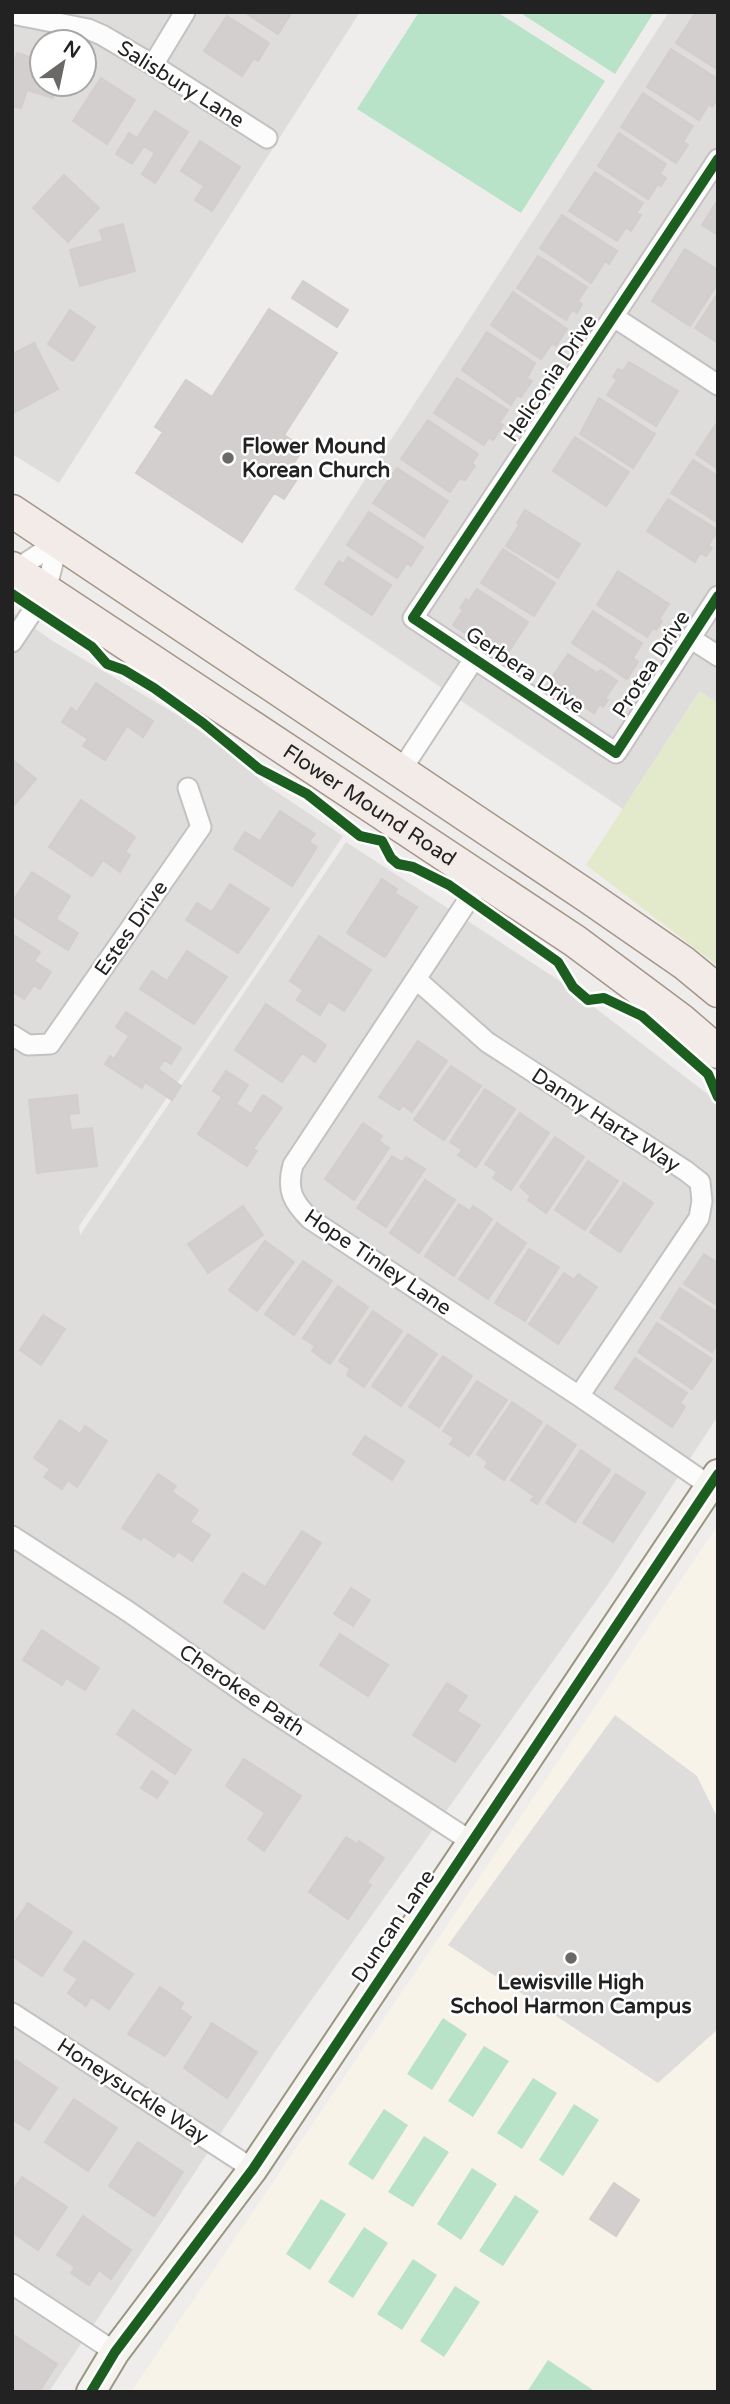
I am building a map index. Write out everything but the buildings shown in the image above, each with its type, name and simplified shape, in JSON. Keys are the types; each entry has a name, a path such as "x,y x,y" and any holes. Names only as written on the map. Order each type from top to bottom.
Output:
{"main road":[{"name":"Flower Mound Road","path":"12,511 684,963 718,991"},
{"name":"Flower Mound Road","path":"13,571 575,941 681,1020 718,1052"}],"street":[{"path":"153,65 185,12"},
{"name":"Salisbury Lane","path":"12,14 88,29 102,35 267,138"},
{"name":"Heliconia Drive","path":"413,618 718,159"},
{"path":"614,317 718,385"},
{"path":"13,571 58,542"},
{"path":"12,642 46,591 58,542"},
{"name":"Protea Drive","path":"616,753 718,596"},
{"name":"Gerbera Drive","path":"413,618 616,753"},
{"path":"690,638 718,656"},
{"path":"400,772 474,659"},
{"name":"Estes Drive","path":"20,1040 50,1044 201,827 188,788"},
{"name":"Hope Tinley Lane","path":"482,879 293,1165 289,1177 294,1203 310,1219 579,1396 714,1480"},
{"name":"Danny Hartz Way","path":"416,979 487,1042 700,1182 702,1201 699,1218 579,1396"},
{"name":"Duncan Lane","path":"91,2392 115,2352 253,2169 714,1480"},
{"name":"Cherokee Path","path":"12,1536 129,1612 256,1701 472,1842"},
{"name":"Honeysuckle Way","path":"12,2013 253,2169"},
{"path":"12,2284 115,2352"}],"shaded area":[{"path":"12,12 360,12 59,483 12,454"},
{"path":"669,12 718,12 718,703 699,692 623,809 294,589"},
{"path":"12,612 51,640 176,714 244,763 263,783 343,836 79,1226 80,1235 346,842 560,981 718,1102 718,1416 608,1584 278,2047 49,2392 12,2392"},
{"path":"585,1080 649,1120 641,1133 577,1093"},
{"name":"Lewisville High School Harmon Campus","path":"718,1525 718,2392 131,2392"},
{"path":"615,1715 697,1776 718,1819 718,2029 658,2083 448,1945"}],"green space":[{"path":"419,12 497,12 605,81 521,213 357,109"},
{"path":"519,12 654,12 615,74"},
{"path":"700,691 718,703 718,966 586,865"},
{"path":"443,2018 467,2034 432,2090 407,2074"},
{"path":"484,2046 509,2061 473,2117 448,2101"},
{"path":"533,2078 557,2093 522,2149 497,2133"},
{"path":"574,2104 599,2120 563,2176 539,2160"},
{"path":"384,2109 408,2125 373,2180 348,2164"},
{"path":"424,2136 449,2152 413,2207 388,2192"},
{"path":"472,2168 497,2184 461,2240 437,2224"},
{"path":"515,2195 539,2211 503,2266 479,2251"},
{"path":"321,2199 346,2214 310,2270 286,2254"},
{"path":"364,2227 388,2243 353,2298 328,2282"},
{"path":"413,2259 437,2275 402,2330 377,2314"},
{"path":"455,2286 480,2302 444,2357 420,2341"},
{"path":"548,2360 596,2392 527,2392"}],"cycle path":[{"path":"718,159 413,618 616,753 718,596"},
{"path":"12,594 92,647 107,664 124,670 154,688 203,723 259,769 307,794 360,836 382,841 391,858 398,864 413,867 449,885 558,962 573,987 588,1000 604,998 642,1016 708,1074 718,1097"},
{"path":"91,2392 115,2352 253,2169 718,1474"}],"place":[{"name":"Flower Mound Korean Church","path":"228,458"},
{"name":"Lewisville High School Harmon Campus","path":"571,1958"}]}
